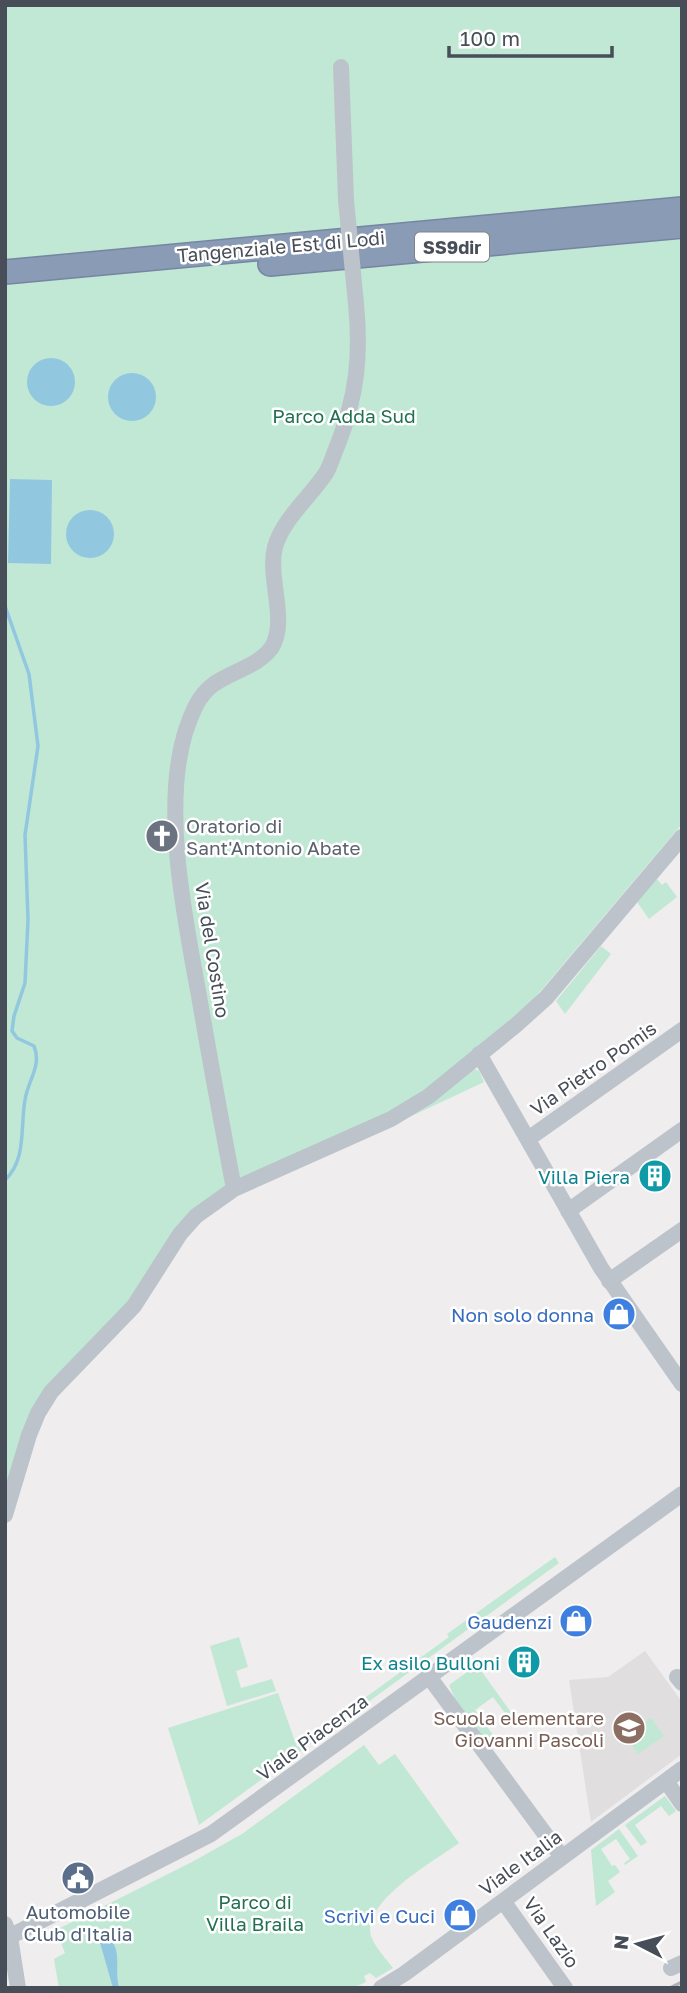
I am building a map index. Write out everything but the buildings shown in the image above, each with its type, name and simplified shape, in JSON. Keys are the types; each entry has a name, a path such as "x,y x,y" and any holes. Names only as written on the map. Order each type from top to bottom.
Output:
{"highway":[{"name":"Tangenziale Est di Lodi","path":"5,288 168,265 682,209"},
{"name":"Tangenziale Est di Lodi","path":"5,272 168,265 682,226"}],"street":[{"name":"Via del Costino","path":"234,1189 186,926 179,866 179,763 193,711 204,693 214,684 249,666 272,646 278,617 273,576 274,550 286,525 327,471 348,415 357,375 360,342 346,200 341,67"},
{"path":"5,1515 29,1434 51,1392 134,1306 180,1234 196,1216 234,1189 405,1112 429,1096 516,1026 546,998 682,837"},
{"name":"Via Pietro Pomis","path":"528,1139 682,1030"},
{"path":"479,1054 609,1281 682,1384"},
{"path":"568,1211 682,1130"},
{"path":"609,1281 682,1230"},
{"name":"Viale Piacenza","path":"7,1933 53,1916 211,1834 682,1494"},
{"path":"429,1678 562,1857"},
{"name":"Viale Italia","path":"381,1988 404,1974 682,1769"},
{"path":"666,1781 682,1804"},
{"name":"Via Lazio","path":"503,1901 565,1988"},
{"path":"7,1933 18,1988"}],"shaded area":[{"name":"Scuola elementare Giovanni Pascoli","path":"645,1651 682,1702 682,1754 591,1822 569,1680 608,1677"}],"green space":[{"name":"Parco Adda Sud","path":"5,5 682,5 682,824 533,1000 418,1097 208,1203 130,1300 50,1385 5,1501"},
{"path":"657,879 662,885 666,882 677,897 649,919 637,902"},
{"path":"601,946 611,954 565,1014 556,1001"},
{"path":"472,1068 479,1071 484,1082 401,1121"},
{"path":"555,1557 559,1563 199,1825 168,1728 278,1693 297,1747"},
{"path":"239,1637 248,1667 236,1671 241,1688 272,1679 276,1691 227,1706 210,1646"},
{"path":"477,1665 515,1718 511,1721 493,1697 475,1710 493,1735 485,1740 456,1701 449,1685"},
{"path":"651,1718 664,1736 638,1754 626,1737"},
{"name":"Parco di Villa Braila","path":"364,1745 379,1765 395,1754 459,1843 402,1884 377,1910 371,1923 371,1936 393,1968 376,1978 370,1973 364,1976 366,1982 353,1988 59,1988 54,1959 65,1953 56,1930 242,1834"},
{"path":"665,1796 676,1811 669,1816 661,1806 635,1825 647,1842 641,1846 625,1825"},
{"path":"619,1829 638,1856 625,1865 630,1859 616,1839 601,1849 612,1866 615,1865 620,1872 608,1881 615,1892 596,1906 591,1850"}],"water":[{"path":"51,358 68,365 75,382 68,399 51,406 34,399 27,382 34,365"},
{"path":"132,373 149,380 156,397 149,414 132,421 115,414 108,397 115,380"},
{"path":"10,479 52,480 51,564 8,563"},
{"path":"90,510 107,517 114,534 107,551 90,558 73,551 66,534 73,517"},
{"path":"101,1931 109,1937 116,1950 119,1988 113,1988 97,1932"}],"waterway":[{"path":"5,606 29,674 38,746 25,835 28,920 25,983 12,1031 17,1038 34,1046 36,1060 25,1100 20,1153 12,1172 5,1180"}],"railway":[{"path":"670,1988 682,1982"}],"place":[{"name":"Oratorio di Sant'Antonio Abate","path":"162,836"},
{"name":"Villa Piera","path":"655,1176"},
{"name":"Non solo donna","path":"619,1314"},
{"name":"Gaudenzi","path":"576,1621"},
{"name":"Ex asilo Bulloni","path":"524,1662"},
{"name":"Scuola elementare Giovanni Pascoli","path":"629,1728"},
{"name":"Automobile Club d'Italia","path":"78,1878"},
{"name":"Scrivi e Cuci","path":"460,1915"}]}
